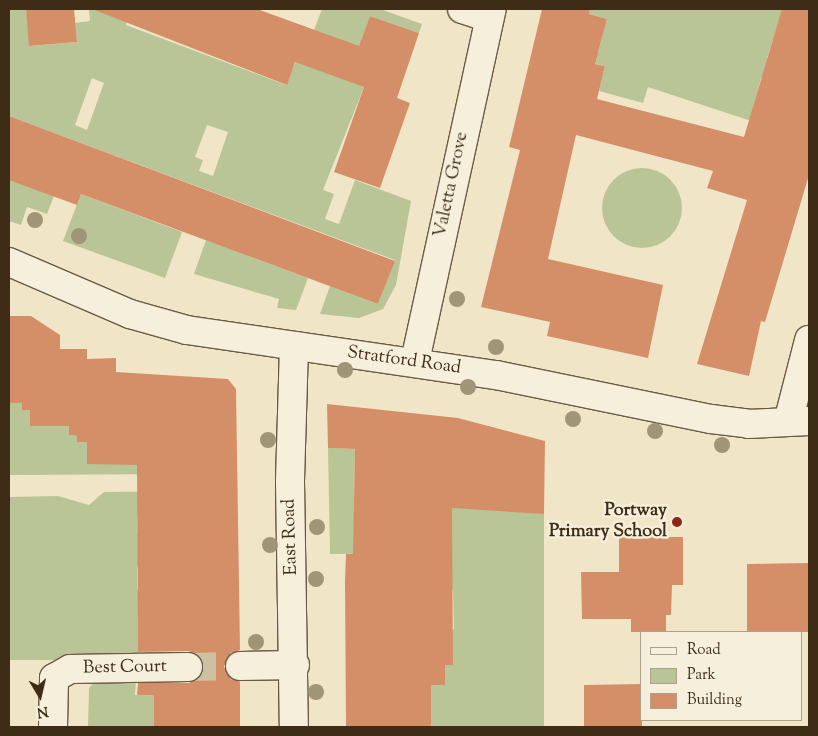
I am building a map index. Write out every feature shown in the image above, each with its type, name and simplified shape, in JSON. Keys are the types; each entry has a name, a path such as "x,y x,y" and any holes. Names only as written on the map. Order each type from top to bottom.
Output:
{"street":[{"path":"462,9 490,14"},
{"name":"Valetta Grove","path":"415,362 490,14"},
{"name":"Stratford Road","path":"9,262 130,314 187,330 415,362 711,419 799,422"},
{"path":"799,422 809,340"},
{"name":"East Road","path":"294,346 290,482 295,665 294,727"},
{"path":"240,666 295,665"},
{"name":"Best Court","path":"53,727 54,678 70,668 188,667"}],"green space":[{"path":"9,9 26,9 30,46 77,42 75,23 90,21 89,9 131,9 126,25 286,85 297,58 303,59 322,9 380,9 422,24 419,33 370,16 347,80 364,87 323,190 334,194 325,219 339,224 355,180 411,201 396,285 383,309 359,318 320,314 330,286 378,304 395,260 9,116","holes":["92,78 104,83 87,130 75,125","207,125 228,132 213,176 199,171 203,160 195,157"]},
{"path":"590,9 790,9 808,14 801,34 777,27 767,58 791,67 761,78 752,112 772,128 648,87 643,103 599,91 605,66 593,63 580,49 598,53 607,19 589,14"},
{"path":"9,167 58,185 47,214 27,207 21,225 9,221"},
{"path":"642,168 657,171 670,180 679,193 682,208 679,223 670,236 657,245 642,248 627,245 614,236 605,223 602,208 605,193 614,180 627,171"},
{"path":"81,194 182,232 165,278 63,241"},
{"path":"206,240 308,278 296,310 277,308 279,299 194,274"},
{"path":"69,399 69,435 77,436 77,442 87,442 87,464 137,460 137,467 186,474 9,475 9,403"},
{"path":"328,448 355,449 354,505 374,487 544,514 544,727 431,727 431,705 387,686 445,684 445,665 453,665 452,646 386,629 454,629 453,589 387,590 450,553 330,554"},
{"path":"191,491 137,517 137,533 162,565 137,566 137,589 161,589 138,633 139,655 193,660 9,660 9,497 58,496 89,505 104,492"},
{"path":"96,680 136,681 135,695 154,695 154,727 88,727 89,688"}],"building":[{"path":"26,9 74,9 77,42 29,46"},
{"path":"92,9 257,9 359,46 370,16 419,33 397,98 410,103 380,188 334,172 364,87 295,62 287,85"},
{"path":"542,9 590,9 589,14 607,19 595,64 605,66 597,99 744,137 782,9 809,9 809,175 765,322 761,321 749,376 697,364 747,200 707,188 713,171 576,135 548,259 663,285 648,358 547,336 550,322 481,307 520,150 509,147"},
{"path":"9,116 395,261 378,304 81,194 77,205 9,180"},
{"path":"9,316 31,316 60,335 60,349 87,349 87,359 116,358 116,372 228,379 236,389 240,650 232,653 224,666 227,674 240,682 240,727 154,727 154,695 137,695 138,683 189,683 201,675 204,666 196,654 188,651 138,652 137,465 87,464 87,442 77,442 77,436 69,435 69,426 30,426 30,410 22,410 22,403 9,403"},
{"path":"327,404 458,418 545,441 544,514 452,508 453,665 445,665 445,685 431,685 431,727 346,727 345,581 346,554 353,554 355,449 328,448"},
{"path":"619,537 683,537 683,585 672,585 671,615 666,615 666,631 631,632 631,619 582,619 581,572 619,572"},
{"path":"809,563 809,632 747,631 747,564"},
{"path":"640,684 640,721 642,721 642,727 584,727 584,685"}],"tunnel":[{"path":"188,667 240,666"}],"place":[{"name":"Portway Primary School","path":"677,522"}]}
